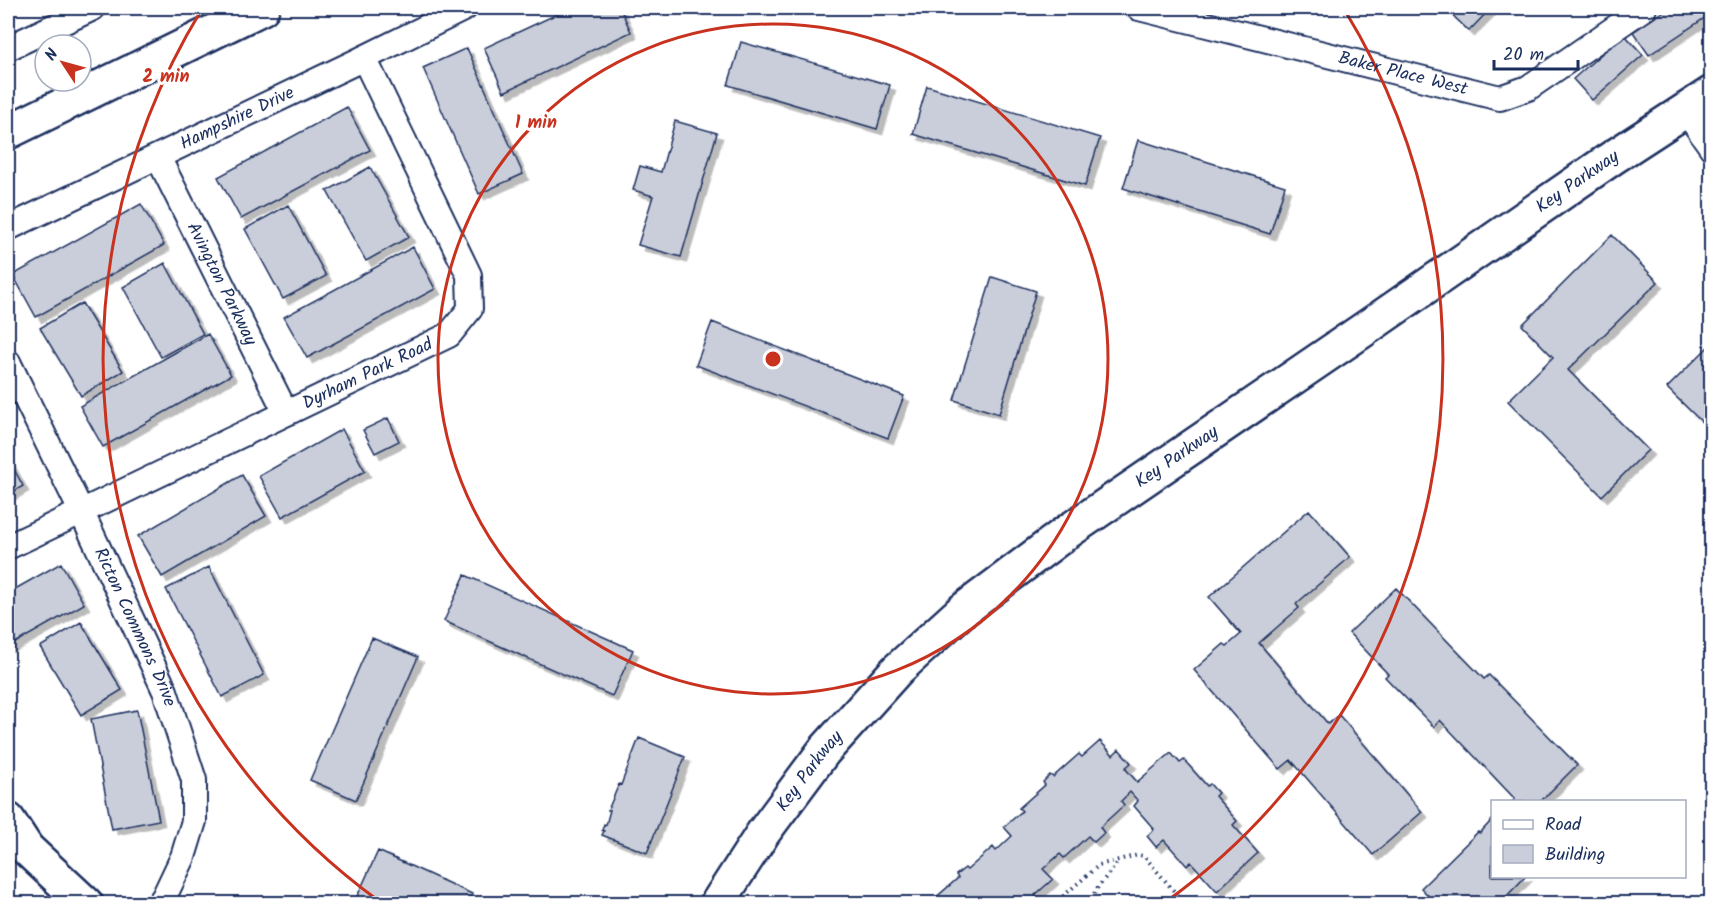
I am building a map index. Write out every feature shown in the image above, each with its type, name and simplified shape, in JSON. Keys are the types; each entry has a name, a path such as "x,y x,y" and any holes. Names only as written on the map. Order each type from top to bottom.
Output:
{"street":[{"path":"8,48 93,8"},
{"path":"8,132 262,8"},
{"name":"Hampshire Drive","path":"8,228 465,8"},
{"name":"Baker Place West","path":"1139,8 1500,98 1528,88 1644,8"},
{"name":"Dyrham Park Road","path":"8,547 449,335 470,309 469,275 364,58"},
{"path":"1698,101 1712,148"},
{"name":"Key Parkway","path":"717,903 762,833 824,751 897,670 962,610 1067,532 1698,101"},
{"name":"Avington Parkway","path":"158,157 286,413"},
{"name":"Ricton Commons Drive","path":"8,362 165,691 194,780 194,821 183,857 159,903"},
{"path":"8,820 27,849 86,903"}],"path":[{"path":"1054,903 1099,865 1138,855 1144,856 1185,903"},
{"path":"1088,903 1119,861"}],"building":[{"path":"570,8 620,8 631,32 504,92 484,48"},
{"path":"1445,8 1491,8 1469,31"},
{"path":"1669,8 1700,8 1706,17 1649,55 1633,32"},
{"path":"1624,34 1643,55 1592,100 1573,79"},
{"path":"741,42 890,85 877,129 728,85"},
{"path":"467,48 523,174 479,194 423,68"},
{"path":"927,86 1100,138 1085,186 913,134"},
{"path":"347,107 370,150 241,219 218,177"},
{"path":"675,121 717,133 681,257 638,245 653,196 633,190 640,166 661,172"},
{"path":"1138,140 1285,186 1270,234 1123,188"},
{"path":"370,167 409,237 366,261 327,191"},
{"path":"141,204 164,245 36,317 13,275"},
{"path":"288,205 326,276 283,299 245,229"},
{"path":"1612,235 1658,282 1568,370 1648,450 1602,496 1508,401 1553,357 1522,325"},
{"path":"413,247 435,289 307,358 284,317"},
{"path":"165,263 203,334 161,357 123,287"},
{"path":"992,277 1036,291 999,414 954,400"},
{"path":"82,303 123,371 81,396 40,328"},
{"path":"712,322 904,396 888,438 696,365"},
{"path":"208,334 231,375 103,447 80,406"},
{"path":"1712,343 1712,432 1667,388"},
{"path":"388,418 399,441 375,453 363,430"},
{"path":"342,429 365,471 282,517 259,476"},
{"path":"8,458 23,486 8,495"},
{"path":"242,475 266,516 162,577 138,536"},
{"path":"1309,510 1350,557 1296,604 1299,608 1259,643 1328,724 1339,715 1422,812 1373,855 1291,760 1280,769 1194,670 1224,644 1227,646 1241,634 1209,597"},
{"path":"61,563 84,604 8,647 8,593"},
{"path":"209,567 264,675 222,697 166,589"},
{"path":"465,575 633,650 612,696 444,621"},
{"path":"1396,588 1484,679 1489,675 1577,765 1542,800 1514,800 1440,720 1434,727 1385,677 1388,674 1349,633"},
{"path":"81,622 122,690 81,715 40,647"},
{"path":"372,638 418,657 356,800 310,780"},
{"path":"137,710 159,820 112,829 91,719"},
{"path":"639,738 685,757 647,853 602,835 610,810 608,810 619,784 621,785"},
{"path":"1100,741 1113,755 1119,749 1131,763 1125,768 1137,782 1171,753 1180,763 1184,760 1207,786 1210,784 1218,793 1215,796 1237,821 1233,825 1258,853 1217,891 1191,862 1187,866 1164,840 1156,847 1147,836 1154,829 1134,806 1138,801 1130,792 1121,801 1124,805 1100,827 1104,833 1094,842 1088,836 1064,858 1060,854 1043,869 1053,879 1035,895 1038,899 1033,904 934,904 932,901 958,878 956,875 965,868 967,870 993,847 996,851 1012,836 1004,827 1022,811 1019,808 1045,785 1043,782 1050,775 1053,777 1079,754 1082,757"},
{"path":"1491,821 1491,878 1524,878 1499,904 1436,904 1421,888 1478,832 1480,833"},
{"path":"378,851 472,894 468,904 366,904 356,899"}]}
